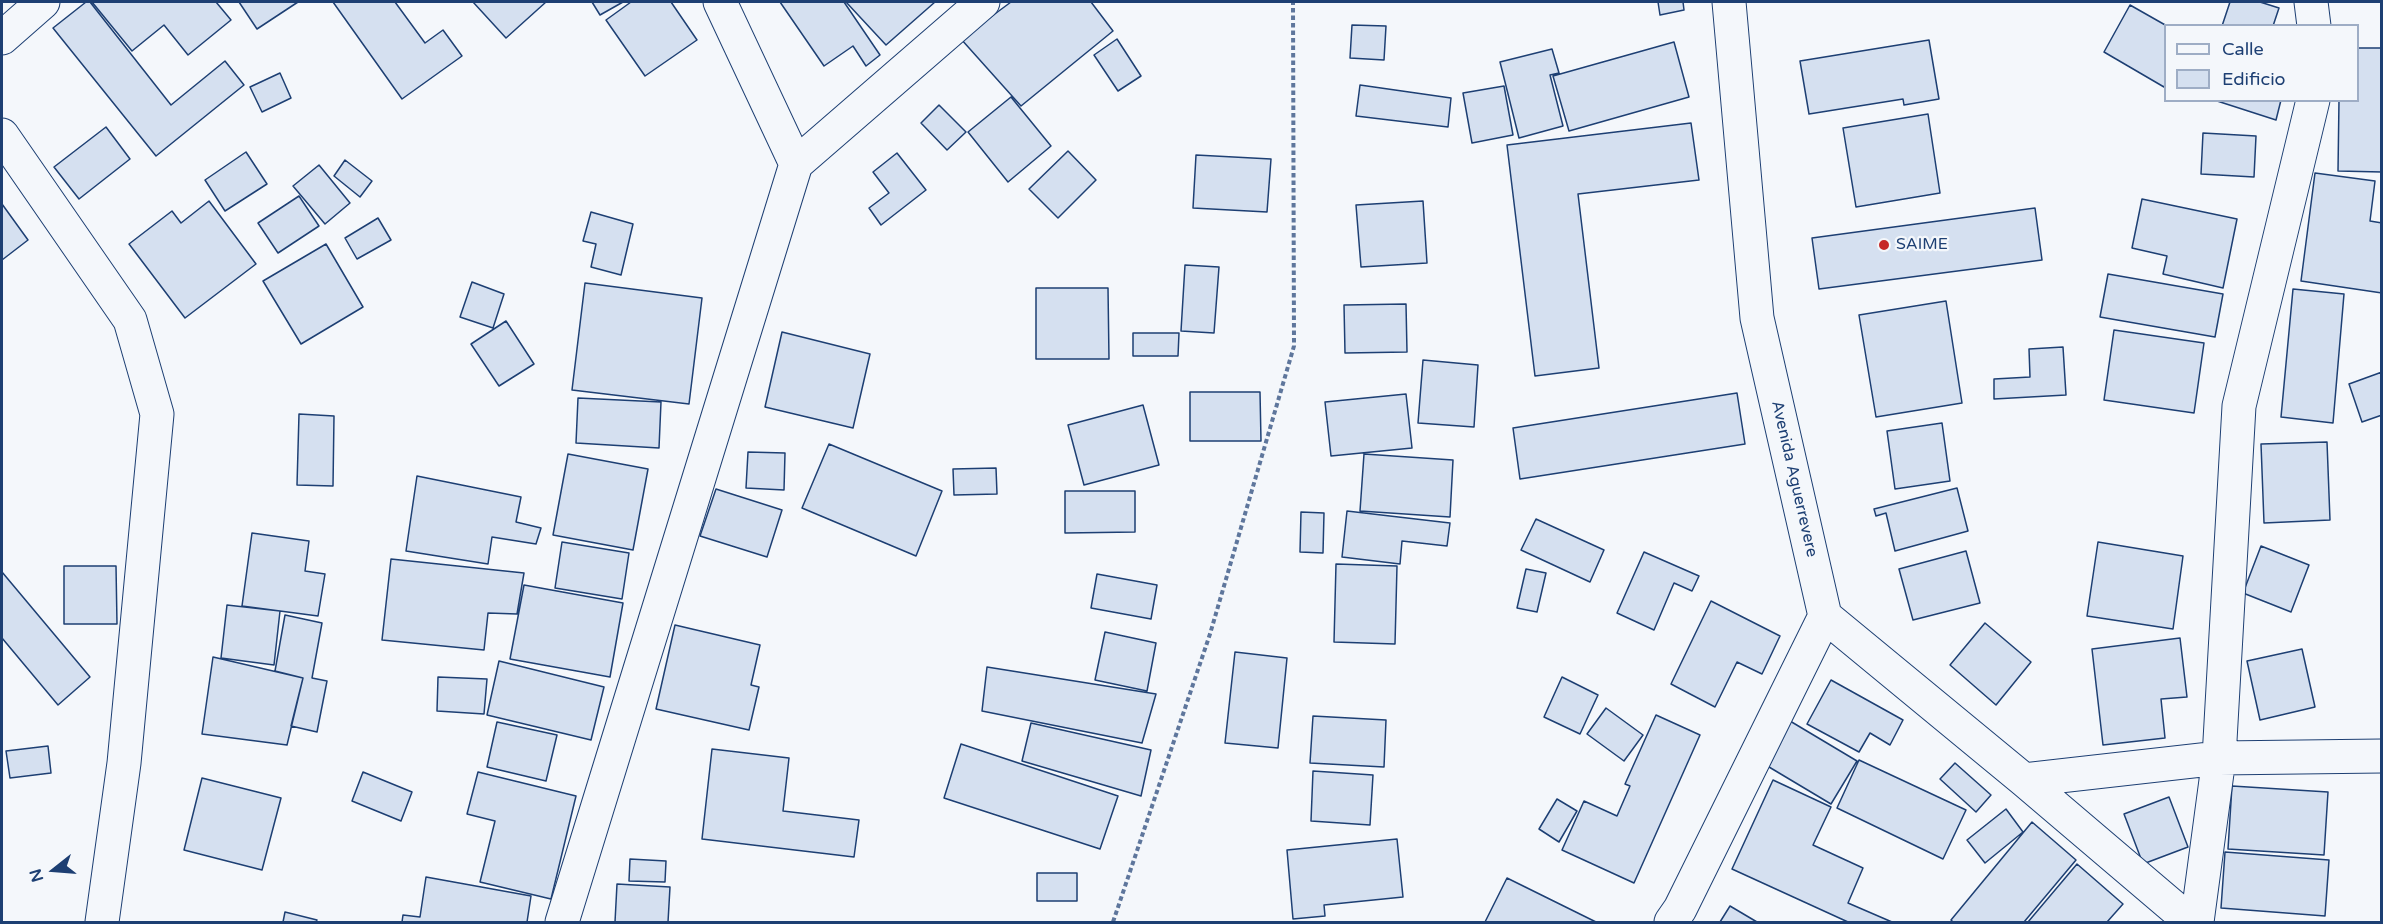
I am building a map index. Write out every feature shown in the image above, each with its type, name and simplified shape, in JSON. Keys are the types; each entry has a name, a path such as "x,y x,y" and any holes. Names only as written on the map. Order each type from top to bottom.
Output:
{"street":[{"path":"2,38 43,2"},
{"path":"720,2 796,164"},
{"path":"562,922 796,164 983,2"},
{"name":"Avenida Aguerrevere","path":"1729,2 1757,318 1825,616"},
{"path":"2311,2 2314,24"},
{"path":"2197,922 2218,758 2239,406 2313,102"},
{"path":"2,135 130,320 157,414 124,763 102,922"},
{"path":"1671,922 1680,909 1825,616 2024,780 2191,922"},
{"path":"2024,780 2218,758 2382,756"}],"path":[{"path":"1113,922 1210,634 1294,346 1293,2"}],"building":[{"path":"86,2 90,2 171,105 225,61 244,85 156,156 53,28"},
{"path":"92,2 216,2 231,20 188,55 164,25 132,51"},
{"path":"239,2 298,2 257,29"},
{"path":"333,2 395,2 425,43 443,30 462,56 402,99"},
{"path":"473,2 546,2 506,38"},
{"path":"592,2 623,2 600,15"},
{"path":"631,2 671,2 697,40 645,76 606,20"},
{"path":"780,2 844,2 880,55 866,66 853,46 824,66"},
{"path":"846,2 935,2 886,45"},
{"path":"1011,2 1091,2 1113,31 1021,106 961,39"},
{"path":"1658,2 1683,2 1684,10 1660,15"},
{"path":"2230,2 2260,2 2279,8 2274,24 2223,24"},
{"path":"2130,5 2164,24 2164,87 2104,52"},
{"path":"1352,25 1386,26 1384,60 1350,58"},
{"path":"1117,39 1141,76 1118,91 1094,55"},
{"path":"1929,40 1939,99 1904,105 1903,99 1809,114 1800,61"},
{"path":"1674,42 1689,97 1569,131 1553,76"},
{"path":"2359,48 2382,48 2382,172 2338,171 2339,102 2359,102"},
{"path":"1552,49 1559,73 1550,75 1563,126 1519,138 1500,62"},
{"path":"280,73 291,98 262,112 250,87"},
{"path":"1360,85 1451,98 1448,127 1356,116"},
{"path":"1504,86 1513,135 1472,143 1463,93"},
{"path":"1011,97 1051,146 1008,182 968,132"},
{"path":"2220,102 2280,102 2276,120"},
{"path":"939,105 966,132 947,150 921,123"},
{"path":"1928,114 1940,193 1856,207 1843,128"},
{"path":"1691,123 1699,180 1578,194 1599,368 1535,376 1507,145"},
{"path":"106,127 130,159 79,199 54,167"},
{"path":"2203,133 2256,136 2254,177 2201,174"},
{"path":"1068,151 1096,180 1058,218 1029,189"},
{"path":"246,152 267,184 225,211 205,180"},
{"path":"897,153 926,190 881,225 869,208 889,193 873,172"},
{"path":"1196,155 1271,159 1267,212 1193,208"},
{"path":"345,160 372,181 360,197 334,176"},
{"path":"319,165 350,203 325,224 293,186"},
{"path":"2315,173 2375,181 2370,221 2382,223 2382,293 2301,281"},
{"path":"299,196 319,226 278,253 258,223"},
{"path":"2142,199 2237,219 2223,288 2163,274 2167,256 2132,248"},
{"path":"209,201 256,264 185,318 129,244 172,211 181,223"},
{"path":"1423,201 1427,263 1361,267 1356,205"},
{"path":"2,204 28,240 2,260"},
{"path":"2035,208 2042,260 1819,289 1812,238"},
{"path":"591,212 633,224 621,275 591,267 596,244 583,241"},
{"path":"378,218 391,240 357,259 345,238"},
{"path":"326,244 363,307 301,344 263,281"},
{"path":"1185,265 1219,267 1214,333 1181,331"},
{"path":"2108,274 2223,294 2215,337 2100,317"},
{"path":"472,282 504,294 493,328 460,317"},
{"path":"585,283 702,298 689,404 572,390"},
{"path":"1036,288 1108,288 1109,359 1036,359"},
{"path":"2293,289 2344,294 2333,423 2281,417"},
{"path":"1946,301 1962,403 1876,417 1859,315"},
{"path":"1406,304 1407,352 1345,353 1344,305"},
{"path":"506,321 534,364 499,386 471,344"},
{"path":"2114,330 2204,343 2194,413 2104,400"},
{"path":"782,332 870,354 853,428 765,407"},
{"path":"1133,333 1179,333 1178,356 1133,356"},
{"path":"2063,347 2066,395 1994,399 1994,379 2030,377 2029,349"},
{"path":"1423,360 1478,365 1474,427 1418,423"},
{"path":"2382,372 2382,415 2362,422 2349,384"},
{"path":"1190,392 1260,392 1261,441 1190,441"},
{"path":"1737,393 1745,444 1520,479 1513,428"},
{"path":"1406,394 1412,448 1331,456 1325,402"},
{"path":"578,398 661,402 659,448 576,443"},
{"path":"1143,405 1159,465 1084,485 1068,425"},
{"path":"299,414 334,416 333,486 297,485"},
{"path":"1942,423 1950,481 1895,489 1887,431"},
{"path":"2327,442 2330,520 2264,523 2261,444"},
{"path":"829,444 942,491 916,556 802,508"},
{"path":"748,452 785,453 784,490 746,488"},
{"path":"568,454 648,469 633,550 553,535"},
{"path":"1364,454 1453,460 1450,517 1360,511"},
{"path":"996,468 997,494 954,495 953,469"},
{"path":"417,476 521,497 516,522 541,528 536,544 492,537 488,564 406,551"},
{"path":"1957,488 1968,531 1895,551 1886,513 1876,516 1874,509"},
{"path":"716,489 782,510 767,557 700,536"},
{"path":"1065,491 1135,491 1135,532 1065,533"},
{"path":"1347,511 1450,523 1447,546 1402,541 1400,564 1342,557"},
{"path":"1301,512 1324,513 1323,553 1300,552"},
{"path":"1536,519 1604,550 1590,582 1521,550"},
{"path":"252,533 309,541 305,571 325,574 318,616 242,606"},
{"path":"562,542 629,553 622,599 555,588"},
{"path":"2098,542 2183,556 2173,629 2087,616"},
{"path":"2261,546 2309,565 2291,612 2243,593"},
{"path":"1966,551 1980,603 1913,620 1899,569"},
{"path":"1644,552 1699,576 1692,591 1674,583 1654,630 1617,613"},
{"path":"391,559 524,573 517,614 488,613 484,650 382,640"},
{"path":"1336,564 1397,566 1395,644 1334,642"},
{"path":"64,566 116,566 117,624 64,624"},
{"path":"1526,569 1546,573 1537,612 1517,608"},
{"path":"2,572 90,677 58,705 2,638"},
{"path":"1097,574 1157,585 1151,619 1091,608"},
{"path":"524,585 623,603 610,677 510,659"},
{"path":"1711,601 1780,636 1762,674 1737,662 1715,707 1671,684"},
{"path":"227,605 280,611 274,665 221,658"},
{"path":"285,615 322,623 312,678 327,681 317,732 291,726 303,678 275,671"},
{"path":"1985,623 2031,662 1996,705 1950,665"},
{"path":"675,625 760,645 751,685 759,687 749,730 656,709"},
{"path":"1105,632 1156,643 1147,691 1095,680"},
{"path":"2180,638 2187,697 2161,699 2165,738 2103,745 2092,649"},
{"path":"2302,649 2315,707 2260,720 2247,661"},
{"path":"1235,652 1287,658 1278,748 1225,743"},
{"path":"213,657 303,678 287,745 202,734"},
{"path":"499,661 604,687 591,740 487,715"},
{"path":"987,667 1156,694 1142,743 982,711"},
{"path":"438,677 487,679 484,714 437,711"},
{"path":"1562,677 1598,695 1580,734 1544,717"},
{"path":"1831,680 1903,720 1890,745 1870,733 1859,752 1807,724"},
{"path":"1606,708 1643,735 1624,761 1587,734"},
{"path":"1656,715 1700,735 1634,883 1562,850 1584,801 1617,816 1630,786 1625,784"},
{"path":"1313,716 1386,720 1384,767 1310,763"},
{"path":"1790,721 1857,761 1831,804 1764,764"},
{"path":"497,722 557,735 546,781 487,767"},
{"path":"1031,723 1151,750 1141,796 1022,761"},
{"path":"961,744 1118,796 1100,849 944,798"},
{"path":"48,746 51,773 10,778 6,751"},
{"path":"712,749 789,758 783,811 859,820 854,857 702,839"},
{"path":"1859,760 1966,810 1943,859 1837,808"},
{"path":"1955,763 1991,795 1976,812 1940,779"},
{"path":"1313,771 1373,775 1370,825 1311,821"},
{"path":"363,772 412,792 401,821 352,801"},
{"path":"478,772 576,796 551,899 480,882 495,821 467,814"},
{"path":"202,778 281,798 262,870 184,850"},
{"path":"1773,780 1831,807 1813,845 1863,868 1848,903 1892,922 1848,922 1732,869"},
{"path":"2232,786 2328,792 2324,855 2228,849"},
{"path":"2169,797 2188,847 2143,864 2124,814"},
{"path":"1557,799 1577,811 1559,842 1539,829"},
{"path":"2006,809 2023,832 1985,863 1967,840"},
{"path":"2032,822 2076,860 2024,922 1953,922 1951,920"},
{"path":"1397,839 1403,897 1324,905 1325,916 1293,919 1287,850"},
{"path":"2225,852 2329,860 2325,916 2221,908"},
{"path":"630,859 666,861 665,882 629,881"},
{"path":"2077,864 2123,904 2107,922 2028,922"},
{"path":"1037,873 1077,873 1077,901 1037,901"},
{"path":"426,877 531,896 527,922 402,922 403,915 420,917"},
{"path":"1507,878 1596,922 1485,922"},
{"path":"617,884 670,887 668,922 615,922"},
{"path":"1730,906 1757,922 1720,922"},
{"path":"285,912 317,920 316,922 283,922"}],"place":[{"name":"SAIME","path":"1884,245"}]}
